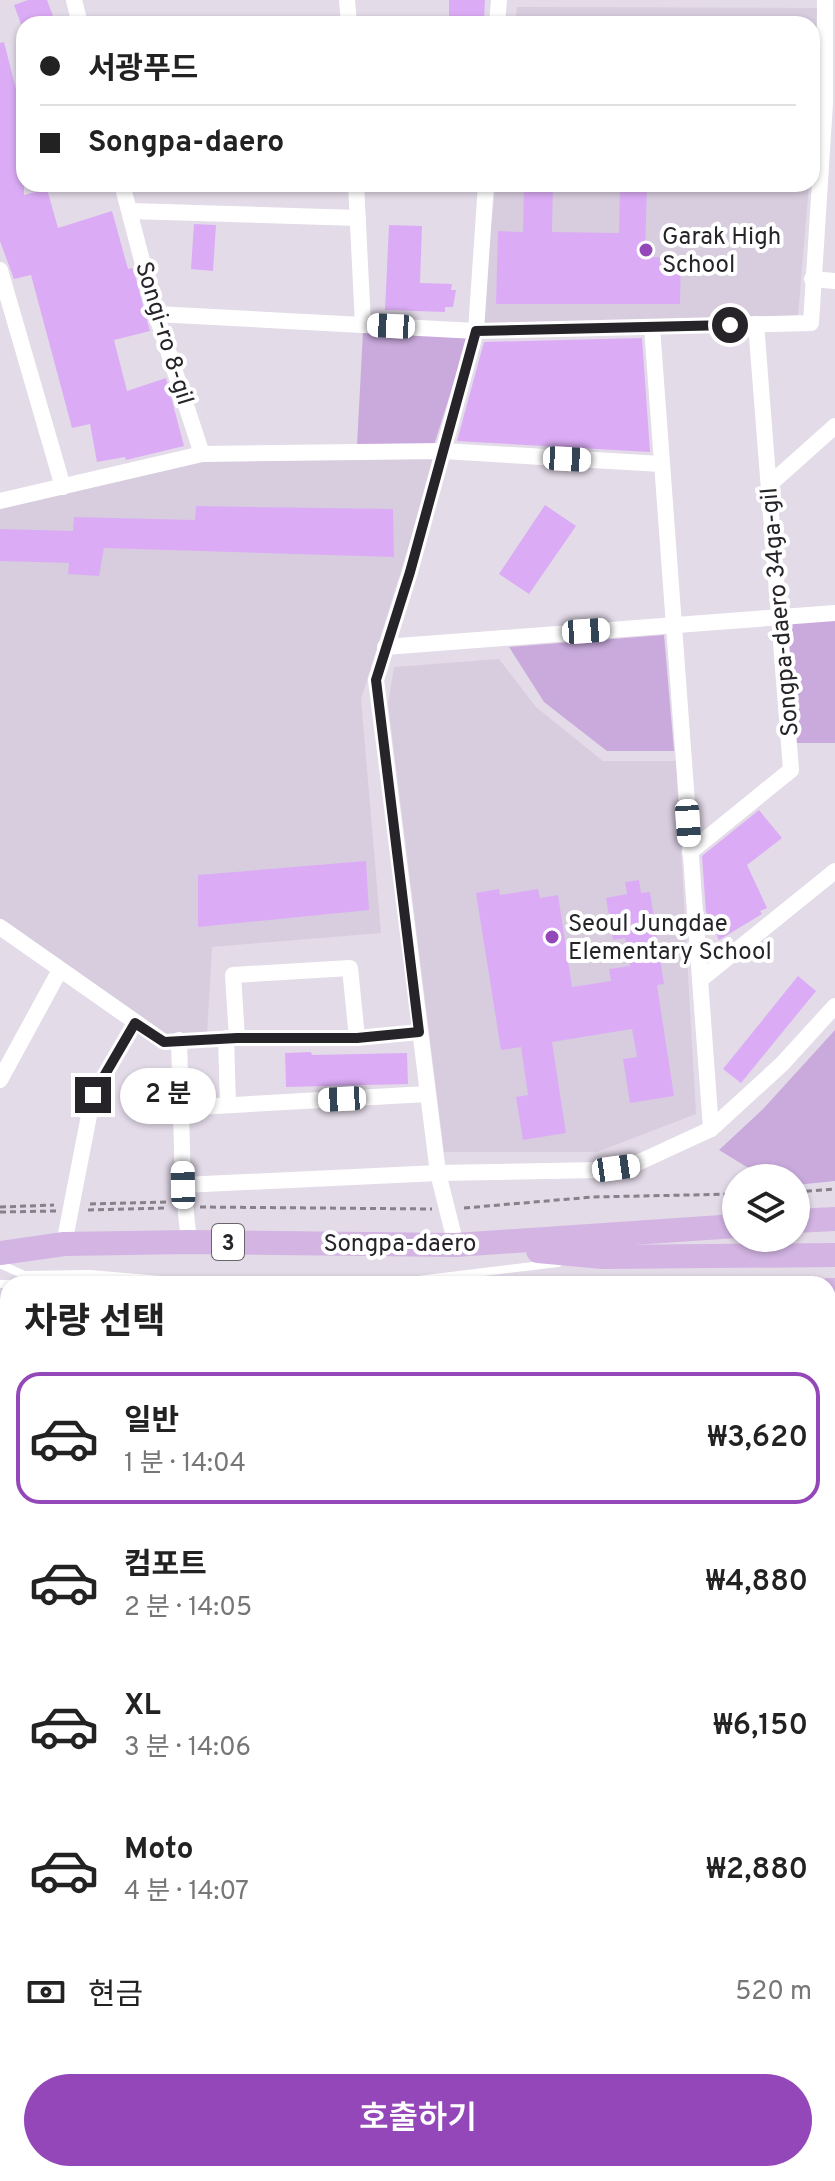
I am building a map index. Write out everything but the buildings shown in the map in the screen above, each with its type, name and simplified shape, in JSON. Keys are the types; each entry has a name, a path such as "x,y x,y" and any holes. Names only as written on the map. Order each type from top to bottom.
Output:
{"main road":[{"path":"810,1220 835,1219"},
{"name":"Songpa-daero","path":"0,1253 64,1244 456,1245 722,1227"},
{"name":"3","path":"456,1245 603,1257 835,1255"}],"street":[{"path":"156,314 476,331 811,323 812,279 830,103 825,0"},
{"name":"Songi-ro 8-gil","path":"124,192 156,314 202,454"},
{"path":"356,192 363,325"},
{"path":"456,1245 438,1173 376,680 410,572 476,331 485,192"},
{"path":"130,211 358,218"},
{"path":"0,270 63,487"},
{"path":"812,279 835,281"},
{"name":"Songpa-daero 34ga-gil","path":"690,852 791,770 756,324"},
{"path":"652,327 711,1129"},
{"path":"769,485 835,426"},
{"path":"0,501 202,454 443,451 661,464"},
{"path":"385,647 835,613"},
{"path":"700,980 835,871"},
{"path":"0,927 164,1042 231,1038 357,1038 419,1032"},
{"path":"228,1105 233,975 350,968 357,1038"},
{"path":"0,1080 60,970"},
{"path":"183,1185 438,1173 600,1170 633,1165 711,1129 782,1064 835,1006"},
{"path":"64,1244 93,1095 135,1023"},
{"path":"179,1040 183,1185 189,1242"},
{"path":"181,1108 427,1094"}],"lane":[{"path":"449,1276 603,1257"},
{"path":"0,1264 24,1275 114,1276"}],"path":[{"path":"810,1191 835,1189"},
{"path":"71,1208 165,1200 185,1207"},
{"path":"0,1209 185,1207"}],"shaded area":[{"path":"517,7 817,8 817,16 516,16"},
{"name":"Garak High School","path":"495,192 808,192 798,316 479,325"},
{"path":"363,332 469,335 434,445 357,445"},
{"path":"436,458 361,699 381,933 212,947 207,1035 170,1039 0,919 0,506 203,459"},
{"path":"835,619 835,743 794,743 785,622"},
{"path":"664,635 674,751 607,751 544,702 509,647"},
{"name":"Seoul Jungdae Elementary School","path":"499,659 536,707 603,761 676,761 696,1114 597,1152 444,1152 388,703 394,667"},
{"path":"835,1030 835,1181 810,1184 810,1164 742,1164 719,1150 763,1109"}],"place":[{"name":"Garak High School","path":"646,250"},
{"name":"Seoul Jungdae Elementary School","path":"552,937"}],"route":[{"path":"93,1095 135,1023 164,1042 237,1038 357,1038 419,1032 376,680 410,572 476,331 730,325"}]}
